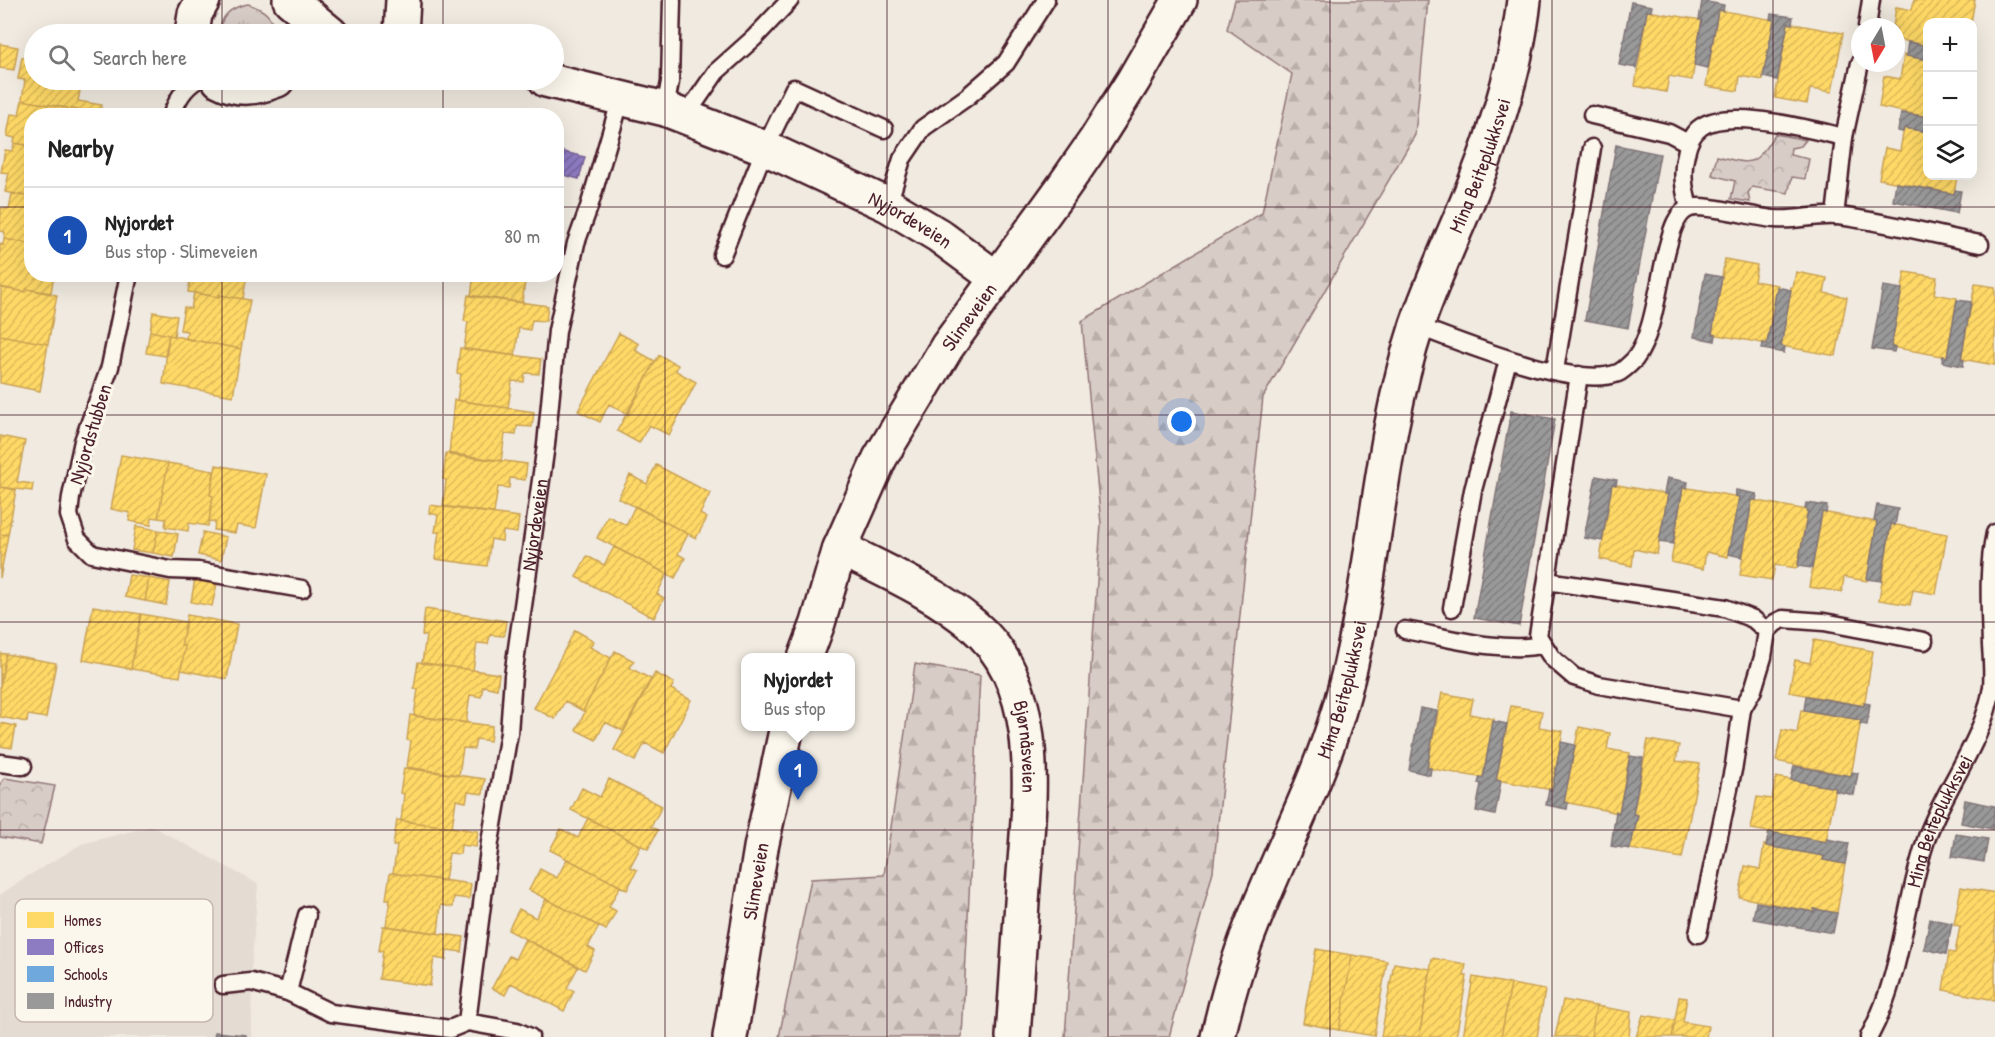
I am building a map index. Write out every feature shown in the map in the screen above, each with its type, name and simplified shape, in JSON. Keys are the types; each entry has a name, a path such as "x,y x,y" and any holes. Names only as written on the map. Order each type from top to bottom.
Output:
{"street":[{"path":"194,24 195,14 203,0"},
{"path":"402,24 403,0"},
{"name":"Slimeveien","path":"807,653 818,623 840,548 880,458 897,428 947,347 1095,141 1180,0"},
{"name":"Mina Beiteplukksvei","path":"1218,1037 1226,1002 1246,940 1308,795 1339,710 1359,626 1398,391 1417,326 1434,279 1490,144 1512,72 1524,0"},
{"path":"297,2 320,24"},
{"path":"564,84 621,98"},
{"name":"Nyjordeveien","path":"621,98 675,113 765,148 888,205 938,235 996,278"},
{"name":"Bjørnåsveien","path":"840,548 934,597 974,626 1002,660 1016,692 1023,713 1030,770 1012,1037"},
{"name":"Slimeveien","path":"730,1037 757,870 786,731"}],"lane":[{"path":"672,0 670,82 675,113"},
{"path":"675,113 754,38 790,0"},
{"path":"888,205 902,159 916,136 923,128 967,97 1006,63 1046,0"},
{"path":"1868,18 1871,0"},
{"path":"1835,216 1844,137 1858,72"},
{"path":"722,255 765,148 794,88 884,129"},
{"path":"175,108 185,90"},
{"name":"Nyjordeveien","path":"467,1022 490,842 509,733 513,676 546,445 558,331 576,243 621,98"},
{"path":"1592,115 1669,133 1689,143"},
{"path":"1689,208 1683,187 1683,164 1689,143 1699,128 1713,120 1729,117 1844,137"},
{"path":"1555,370 1592,148"},
{"path":"1417,326 1509,360 1579,375 1598,376 1619,373 1635,358 1648,330 1672,231 1680,216 1689,208 1704,208 1776,219 1800,220 1835,216 1980,244"},
{"name":"Nyjordstubben","path":"127,282 110,367 83,441 71,497 69,515 77,539 92,554 170,570 198,571 302,589"},
{"path":"1452,608 1473,490 1509,360"},
{"path":"1579,375 1538,636 1542,645 1552,658 1574,677 1599,685 1742,709"},
{"name":"Mina Beiteplukksvei","path":"1869,1037 1893,983 1918,864 1939,807 1980,725 1992,686 1989,572 1995,532"},
{"path":"1547,581 1725,608 1754,619 1767,631"},
{"path":"1698,933 1734,765 1742,709 1753,690 1763,657 1767,631 1774,623 1790,619 1824,622 1924,641"},
{"path":"1404,630 1505,647 1528,648 1542,645"},
{"path":"0,763 23,766"},
{"path":"288,992 307,915"},
{"path":"223,985 251,982 288,992 331,1013 450,1029 467,1022 517,1032 530,1037"}],"shaded area":[{"path":"152,826 258,884 251,971 252,1037 0,1037 0,895 82,844"}],"green space":[{"path":"1235,0 1428,0 1415,135 1263,397 1213,871 1169,1037 1065,1037 1101,524 1082,321 1262,213 1292,74 1227,29"},
{"path":"248,4 259,8 273,24 221,24 227,14"},
{"path":"1775,134 1806,140 1801,146 1791,148 1790,155 1809,159 1805,179 1792,177 1788,193 1752,187 1748,193 1750,202 1731,199 1735,181 1712,175 1717,156 1746,162 1752,161 1762,153"},
{"path":"915,664 980,675 962,1037 779,1037 811,879 884,875"},
{"path":"5,778 55,786 41,844 0,837 0,784"}],"building: Homes":[{"path":"1914,0 1975,0 1972,18 1923,18 1923,45 1905,41 1905,18 1894,18 1896,7 1912,10"},
{"path":"1718,10 1774,20 1763,80 1740,76 1738,91 1706,86"},
{"path":"1647,11 1702,20 1692,80 1669,76 1666,92 1635,86"},
{"path":"1788,23 1843,33 1832,92 1810,89 1807,104 1775,98"},
{"path":"0,44 18,47 14,70 0,68"},
{"path":"1905,55 1923,59 1923,116 1879,107 1884,76 1900,79 1901,72 1905,72"},
{"path":"22,57 24,57 24,80 18,79"},
{"path":"24,87 24,90 80,90 78,101 102,105 101,108 67,108 22,100"},
{"path":"22,100 67,108 24,108 24,145 14,143 15,138 7,136 11,114 19,115"},
{"path":"1904,128 1923,131 1923,180 1956,180 1954,194 1879,179 1885,148 1900,151"},
{"path":"14,143 24,145 24,196 5,192 9,173 1,172 5,150 13,151"},
{"path":"12,194 24,196 24,243 4,239 5,232 0,231 1,208 9,209"},
{"path":"4,239 24,243 24,282 53,282 51,293 27,289 26,292 0,287 0,244 3,245"},
{"path":"1725,259 1757,265 1754,281 1778,285 1767,344 1712,334"},
{"path":"1796,272 1827,278 1824,293 1847,297 1836,356 1781,346 1791,287 1793,287"},
{"path":"1905,272 1937,277 1934,294 1957,298 1947,357 1891,347"},
{"path":"190,282 246,282 243,299 188,292"},
{"path":"473,282 525,282 522,303 471,296"},
{"path":"1975,284 1995,287 1995,365 1961,359"},
{"path":"1,288 26,292 27,289 57,295 48,344 0,335"},
{"path":"194,293 250,300 241,349 186,339 187,331 180,330 184,307 191,309"},
{"path":"468,295 548,306 546,321 532,320 530,330 519,328 515,356 464,349 468,322 464,321"},
{"path":"153,312 177,316 174,336 150,331"},
{"path":"150,331 169,335 165,356 146,353"},
{"path":"619,333 639,344 635,350 655,361 628,414 609,404 600,422 578,411"},
{"path":"0,335 48,344 40,391 0,383"},
{"path":"169,335 241,349 233,396 163,384"},
{"path":"460,348 541,359 539,374 525,373 524,382 512,381 508,408 457,400 461,374 457,373"},
{"path":"659,355 678,365 676,371 696,382 669,435 649,425 639,443 617,431"},
{"path":"454,400 534,412 532,427 517,426 516,435 505,434 501,461 449,455"},
{"path":"0,436 25,441 17,482 33,484 32,491 0,487"},
{"path":"446,453 527,464 525,480 510,478 509,488 498,487 494,513 443,506"},
{"path":"121,455 168,463 158,518 152,517 151,525 129,521 130,513 111,509"},
{"path":"168,463 214,471 208,526 189,523 188,531 165,527 166,519 158,518"},
{"path":"216,465 266,474 256,528 237,525 235,533 214,530 215,522 209,521 213,496 210,495"},
{"path":"656,465 710,493 700,514 707,518 696,538 618,498 630,475 647,484"},
{"path":"1612,484 1668,494 1657,554 1634,549 1632,566 1600,559"},
{"path":"0,487 16,490 8,535 0,534"},
{"path":"1683,487 1739,497 1728,557 1706,552 1703,569 1671,562"},
{"path":"1752,500 1808,510 1797,568 1775,565 1772,580 1740,575"},
{"path":"430,505 519,517 517,533 503,531 502,541 491,539 487,566 435,559 439,532 435,532 438,515 429,513"},
{"path":"635,506 688,534 678,554 685,558 675,578 597,538 608,516 626,525"},
{"path":"1822,512 1877,522 1867,581 1844,577 1842,592 1809,587"},
{"path":"1891,524 1947,534 1936,594 1913,590 1910,605 1879,600"},
{"path":"136,526 158,530 153,553 132,550"},
{"path":"158,530 178,534 174,557 153,553"},
{"path":"203,532 226,537 221,560 198,555"},
{"path":"0,534 8,535 0,578"},
{"path":"614,547 667,574 657,594 664,598 654,618 576,577 587,556 604,565"},
{"path":"129,575 149,578 145,601 125,597"},
{"path":"149,578 170,582 166,605 145,601"},
{"path":"195,579 217,584 212,606 191,602"},
{"path":"93,606 141,614 131,669 83,660"},
{"path":"425,609 506,621 504,636 490,635 488,644 477,643 473,670 422,663 426,636 422,635"},
{"path":"141,614 186,622 181,646 185,646 180,677 131,669"},
{"path":"187,615 237,624 227,679 181,670 185,646 181,646"},
{"path":"575,630 594,641 590,647 611,658 583,711 565,701 555,719 534,708"},
{"path":"1814,640 1873,651 1864,706 1789,692 1795,660 1810,663"},
{"path":"615,651 634,661 630,668 651,679 623,731 605,722 596,740 576,730 585,712 583,711"},
{"path":"0,653 6,654 0,687"},
{"path":"6,654 56,663 46,718 28,715 27,722 0,717 0,687"},
{"path":"418,662 499,674 497,689 483,686 481,697 470,695 466,723 414,716 418,689 414,688"},
{"path":"655,673 674,683 671,689 691,700 664,753 645,743 635,761 614,750"},
{"path":"1442,693 1473,699 1470,714 1494,719 1483,778 1427,768"},
{"path":"1511,706 1542,711 1539,727 1563,731 1552,790 1496,780"},
{"path":"1801,710 1861,720 1851,776 1776,761 1782,730 1797,733"},
{"path":"410,715 492,726 490,741 476,739 474,749 463,748 459,775 407,767 411,741 407,740"},
{"path":"0,723 16,726 12,748 0,746"},
{"path":"1579,727 1610,733 1607,749 1630,753 1619,813 1564,802"},
{"path":"1648,740 1679,745 1676,761 1700,764 1682,858 1630,849 1638,815 1633,814"},
{"path":"404,768 485,779 483,794 468,792 466,802 456,800 452,827 401,821 404,794 400,793"},
{"path":"1776,777 1836,788 1826,842 1751,829 1757,797 1772,799"},
{"path":"609,779 662,806 651,827 658,830 648,849 571,810 582,788 600,797"},
{"path":"588,818 641,846 630,867 637,870 627,890 550,850 561,829 578,838"},
{"path":"397,820 478,831 476,847 461,845 460,854 449,853 445,881 393,873 397,846 393,846"},
{"path":"1764,845 1824,856 1823,860 1845,864 1837,913 1814,909 1814,912 1739,897 1745,866 1760,869"},
{"path":"567,859 620,886 609,907 616,911 606,930 529,890 540,869 557,878"},
{"path":"390,873 471,884 469,899 454,897 453,907 441,905 438,933 386,926 390,899 386,899"},
{"path":"1961,887 1995,893 1995,1000 1943,990 1949,952 1955,953 1960,926 1954,925"},
{"path":"546,899 599,926 588,947 595,951 585,970 508,930 519,909 536,918"},
{"path":"383,926 464,937 462,952 447,950 446,960 434,958 430,986 379,979 383,951 379,951"},
{"path":"525,939 578,967 567,988 574,991 564,1011 511,983 505,995 492,988 509,956 515,959"},
{"path":"1316,949 1352,955 1339,1030 1303,1023"},
{"path":"1352,955 1387,961 1374,1036 1339,1030"},
{"path":"1432,958 1466,964 1464,976 1467,976 1456,1037 1419,1037"},
{"path":"1394,963 1431,969 1419,1037 1381,1037"},
{"path":"1473,977 1511,984 1501,1037 1463,1037"},
{"path":"1511,984 1545,990 1537,1037 1501,1037"},
{"path":"1679,997 1687,998 1683,1022 1708,1026 1706,1037 1672,1037"},
{"path":"1563,1000 1596,1006 1591,1037 1555,1037"},
{"path":"1596,1006 1631,1012 1629,1037 1591,1037"},
{"path":"1643,1015 1675,1020 1672,1037 1636,1037"}],"building: Offices":[{"path":"564,152 585,157 579,179 564,175"}],"building: Industry":[{"path":"1702,1 1724,5 1723,11 1718,10 1708,68 1694,65 1702,20 1699,20"},
{"path":"1631,2 1652,6 1651,11 1647,11 1636,68 1619,65"},
{"path":"1771,14 1793,17 1792,24 1788,23 1777,80 1763,77 1774,20 1770,19"},
{"path":"1908,42 1923,45 1923,59 1906,56"},
{"path":"1901,113 1923,116 1923,131 1904,128 1903,132 1898,131"},
{"path":"1616,145 1660,154 1628,328 1585,320"},
{"path":"1896,183 1954,194 1955,190 1961,191 1957,213 1893,201"},
{"path":"1705,274 1722,277 1712,334 1716,335 1715,341 1694,337"},
{"path":"1883,286 1902,289 1891,347 1895,347 1894,352 1872,349"},
{"path":"1777,287 1791,290 1781,346 1785,347 1784,353 1762,349 1763,343 1767,344"},
{"path":"1957,300 1971,302 1961,359 1964,360 1963,366 1942,362 1943,356 1947,357"},
{"path":"1511,411 1555,419 1519,626 1474,618"},
{"path":"1596,476 1617,480 1616,485 1612,484 1602,541 1584,538"},
{"path":"1667,478 1688,482 1687,488 1683,487 1673,544 1659,542 1668,494 1664,494"},
{"path":"1736,490 1757,494 1756,500 1752,500 1742,557 1728,554 1739,497 1735,496"},
{"path":"1806,503 1827,506 1826,513 1822,512 1812,568 1798,566 1808,510 1805,509"},
{"path":"1877,505 1898,509 1895,525 1891,524 1881,581 1867,579 1877,522 1874,521"},
{"path":"1806,696 1864,706 1864,703 1870,704 1867,725 1860,724 1861,720 1804,710"},
{"path":"1420,708 1437,711 1427,768 1431,768 1430,775 1409,770"},
{"path":"1493,721 1507,724 1496,780 1501,781 1495,815 1476,811 1481,784 1478,783 1480,777 1483,778"},
{"path":"1561,742 1575,745 1564,802 1568,803 1567,809 1546,805 1549,789 1552,790"},
{"path":"1630,756 1643,758 1633,814 1638,815 1630,849 1611,846 1616,811 1619,813"},
{"path":"1794,766 1851,776 1852,772 1858,773 1854,795 1835,791 1836,788 1791,780"},
{"path":"1965,800 1995,806 1993,829 1961,823"},
{"path":"1769,832 1826,842 1827,839 1849,843 1845,864 1823,860 1824,856 1766,846"},
{"path":"1956,834 1988,839 1984,862 1952,857"},
{"path":"1756,902 1814,912 1814,909 1837,913 1833,933 1753,919"},
{"path":"1930,919 1952,923 1946,954 1924,949"},
{"path":"215,1032 246,1035 246,1037 214,1037"}],"place":[{"name":"Nyjordet","path":"798,800"}]}
